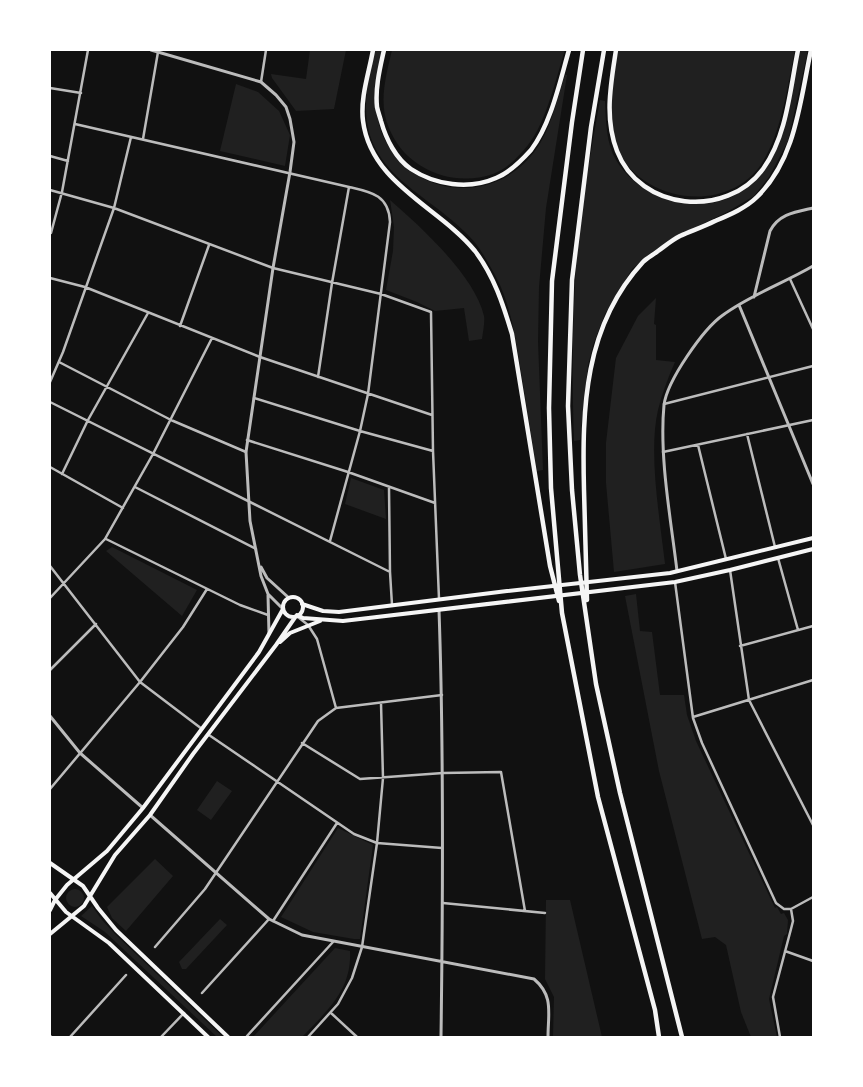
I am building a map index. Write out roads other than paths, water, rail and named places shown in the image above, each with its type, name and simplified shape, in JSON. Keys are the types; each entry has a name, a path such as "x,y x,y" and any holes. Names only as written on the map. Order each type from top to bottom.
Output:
{"highway":[{"path":"373,50 363,99 363,121 368,142 380,164 395,182 456,230 474,251 491,274 503,302 512,334 550,566 562,613 598,796 655,1010 659,1037"},
{"path":"384,50 378,76 377,107 384,132 396,154 410,169 430,178 451,184 475,183 496,178 514,167 531,149 546,121 569,50"},
{"path":"562,613 550,488 549,408 552,290 572,122 583,50"},
{"path":"604,50 591,127 572,280 569,396 572,490 580,575 588,619 596,684 620,793 682,1037"},
{"path":"616,50 609,100 610,129 617,152 630,173 648,189 666,198 687,202 710,201 732,195 763,170 774,150 784,122 798,50"},
{"path":"588,619 583,448 587,386 596,346 610,308 626,283 644,261 678,237 724,217 747,204 757,197 772,180 779,169 791,140 811,50"}],"main road":[{"path":"50,910 55,900 73,880 106,851 143,808 260,652 283,609 285,601 289,598 295,598 302,604 331,612 536,589 677,571 813,538"},
{"path":"283,609 289,616 343,621 674,582 813,549"},
{"path":"50,934 80,911 112,860 150,814 302,609 302,604"},
{"path":"276,644 290,633 322,620"},
{"path":"50,863 83,886 98,908 121,935 228,1037"},
{"path":"50,892 55,900 72,917 109,943 208,1037"}],"street":[{"path":"50,233 62,192 88,50"},
{"path":"151,50 261,82 286,107 290,119 294,142 246,452 250,521 264,587 268,594 283,609"},
{"path":"261,82 266,50"},
{"path":"143,138 158,52"},
{"path":"50,88 81,93"},
{"path":"75,124 143,138 349,187 378,196 387,207 390,222 368,394 360,431 330,541"},
{"path":"50,382 59,362 114,208 131,136"},
{"path":"50,156 68,161"},
{"path":"318,377 349,187"},
{"path":"50,190 114,208 273,268 381,294 431,312 433,451 439,599"},
{"path":"754,297 770,231 774,224 781,217 813,208"},
{"path":"180,326 210,244"},
{"path":"677,571 664,452 664,404 676,374 701,336 722,315 739,304 813,266"},
{"path":"50,278 85,287 260,358 432,415"},
{"path":"790,279 813,329"},
{"path":"739,304 813,484"},
{"path":"62,474 88,420 148,313"},
{"path":"50,598 105,539 136,487 212,338"},
{"path":"59,362 170,420 246,452"},
{"path":"664,404 813,366"},
{"path":"254,398 360,431 433,451"},
{"path":"50,402 390,572"},
{"path":"664,452 813,420"},
{"path":"747,434 775,547"},
{"path":"247,440 348,472 435,503"},
{"path":"698,445 726,559"},
{"path":"50,467 123,508"},
{"path":"136,487 256,549"},
{"path":"390,488 392,605"},
{"path":"105,539 269,616"},
{"path":"778,558 798,630"},
{"path":"260,565 267,578 289,598"},
{"path":"50,566 140,682 202,729"},
{"path":"730,570 749,700 813,825"},
{"path":"674,582 693,718 702,743 776,903 784,909 791,909 813,897"},
{"path":"50,789 140,682 183,627 206,588"},
{"path":"268,594 268,638"},
{"path":"439,609 444,848 441,1037"},
{"path":"296,616 308,625 317,639 336,708"},
{"path":"50,670 96,624"},
{"path":"740,646 813,626"},
{"path":"693,718 813,680"},
{"path":"155,947 205,889 318,721 336,708 442,695"},
{"path":"308,1037 331,1013 346,990 362,948 377,843 383,778 381,703"},
{"path":"50,716 80,754 143,808"},
{"path":"209,734 354,834 377,843 444,848"},
{"path":"302,743 360,779 443,773 501,772 525,911"},
{"path":"150,814 268,920 302,935 362,948 534,979 542,986 547,996 548,1037"},
{"path":"273,921 337,823"},
{"path":"443,903 545,913"},
{"path":"780,1037 773,997 793,920 791,909"},
{"path":"202,993 268,920"},
{"path":"247,1036 333,942"},
{"path":"785,951 813,961"},
{"path":"70,1037 126,974"},
{"path":"331,1013 357,1037"},
{"path":"161,1037 184,1014"}]}
